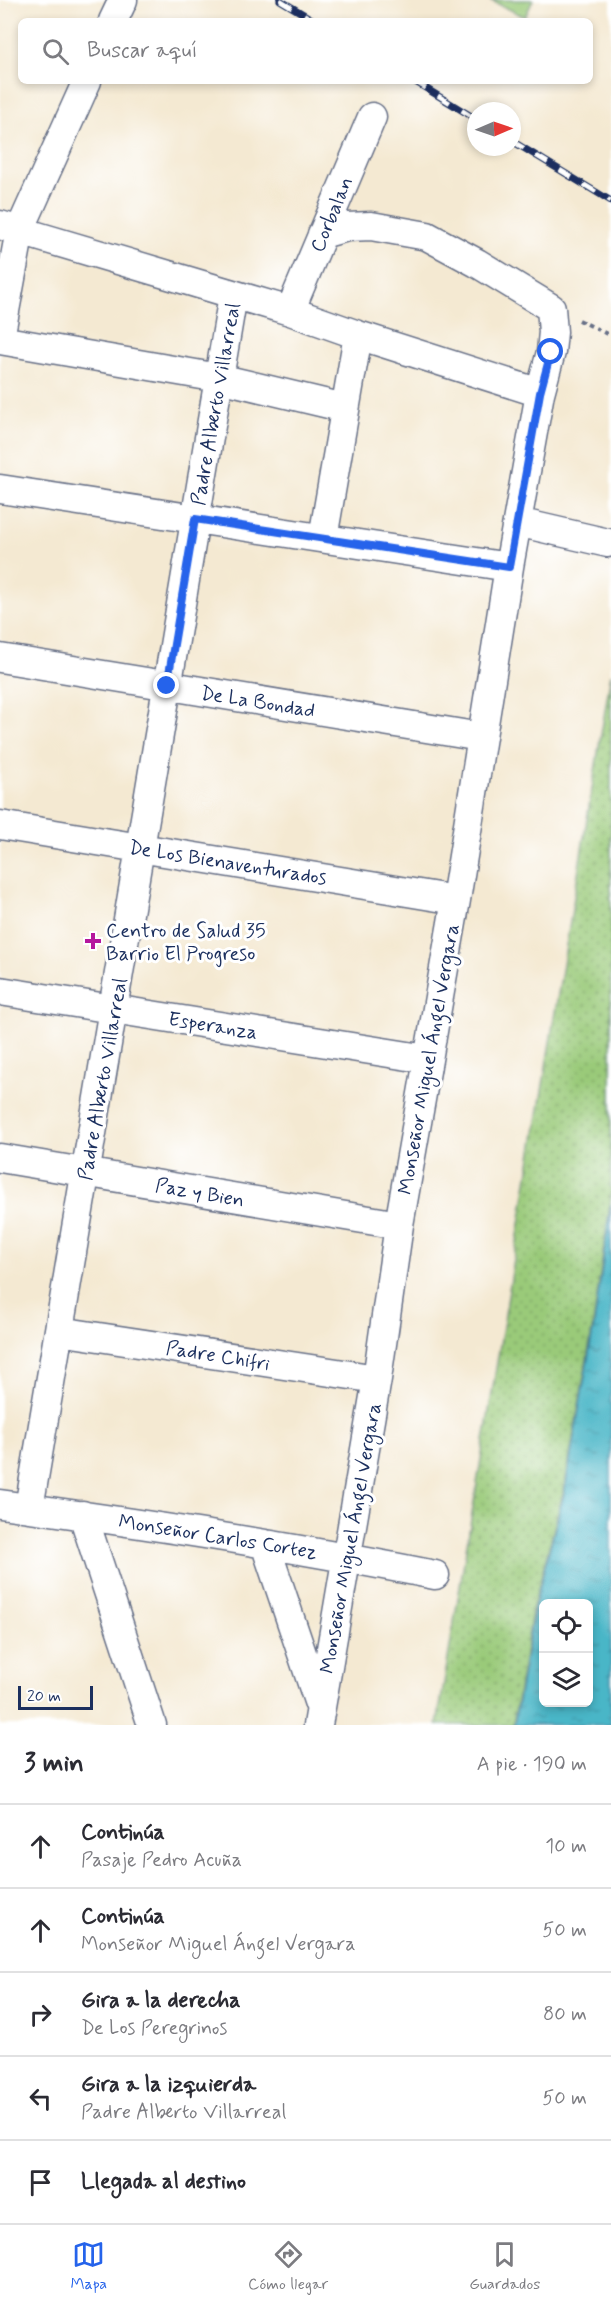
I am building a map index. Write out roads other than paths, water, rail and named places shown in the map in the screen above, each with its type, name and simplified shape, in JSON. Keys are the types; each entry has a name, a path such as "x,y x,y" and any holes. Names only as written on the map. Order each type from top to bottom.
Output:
{"street":[{"path":"114,18 123,0"},
{"path":"85,84 10,227 0,339 219,378 345,408"},
{"name":"Corbalan","path":"290,311 372,117"},
{"name":"Monseñor Miguel Ángel Vergara","path":"319,1716 377,1379 399,1225 456,900 509,567 540,393 552,342 551,308 427,236 371,226 347,227 322,234"},
{"path":"10,227 290,311 540,393"},
{"name":"Padre Alberto Villarreal","path":"29,1508 233,295"},
{"path":"323,538 358,335"},
{"path":"0,489 509,567"},
{"path":"517,522 608,543"},
{"name":"De La Bondad","path":"0,658 481,737"},
{"name":"De Los Bienaventurados","path":"0,825 456,900"},
{"name":"Esperanza","path":"0,991 427,1059"},
{"name":"Paz y Bien","path":"0,1158 399,1225"},
{"name":"Padre Chifri","path":"59,1331 377,1379"},
{"name":"Monseñor Carlos Cortez","path":"0,1504 346,1557 435,1575"},
{"path":"83,1515 152,1725"},
{"path":"265,1544 319,1716"}],"water":[{"path":"611,1204 611,1725 514,1725 534,1608 565,1490 594,1325"}],"railway":[{"path":"280,0 310,18"},
{"path":"419,84 467,113"},
{"path":"521,146 611,201"}],"place":[{"name":"Centro de Salud 35 Barrio El Progreso","path":"93,941"}]}
